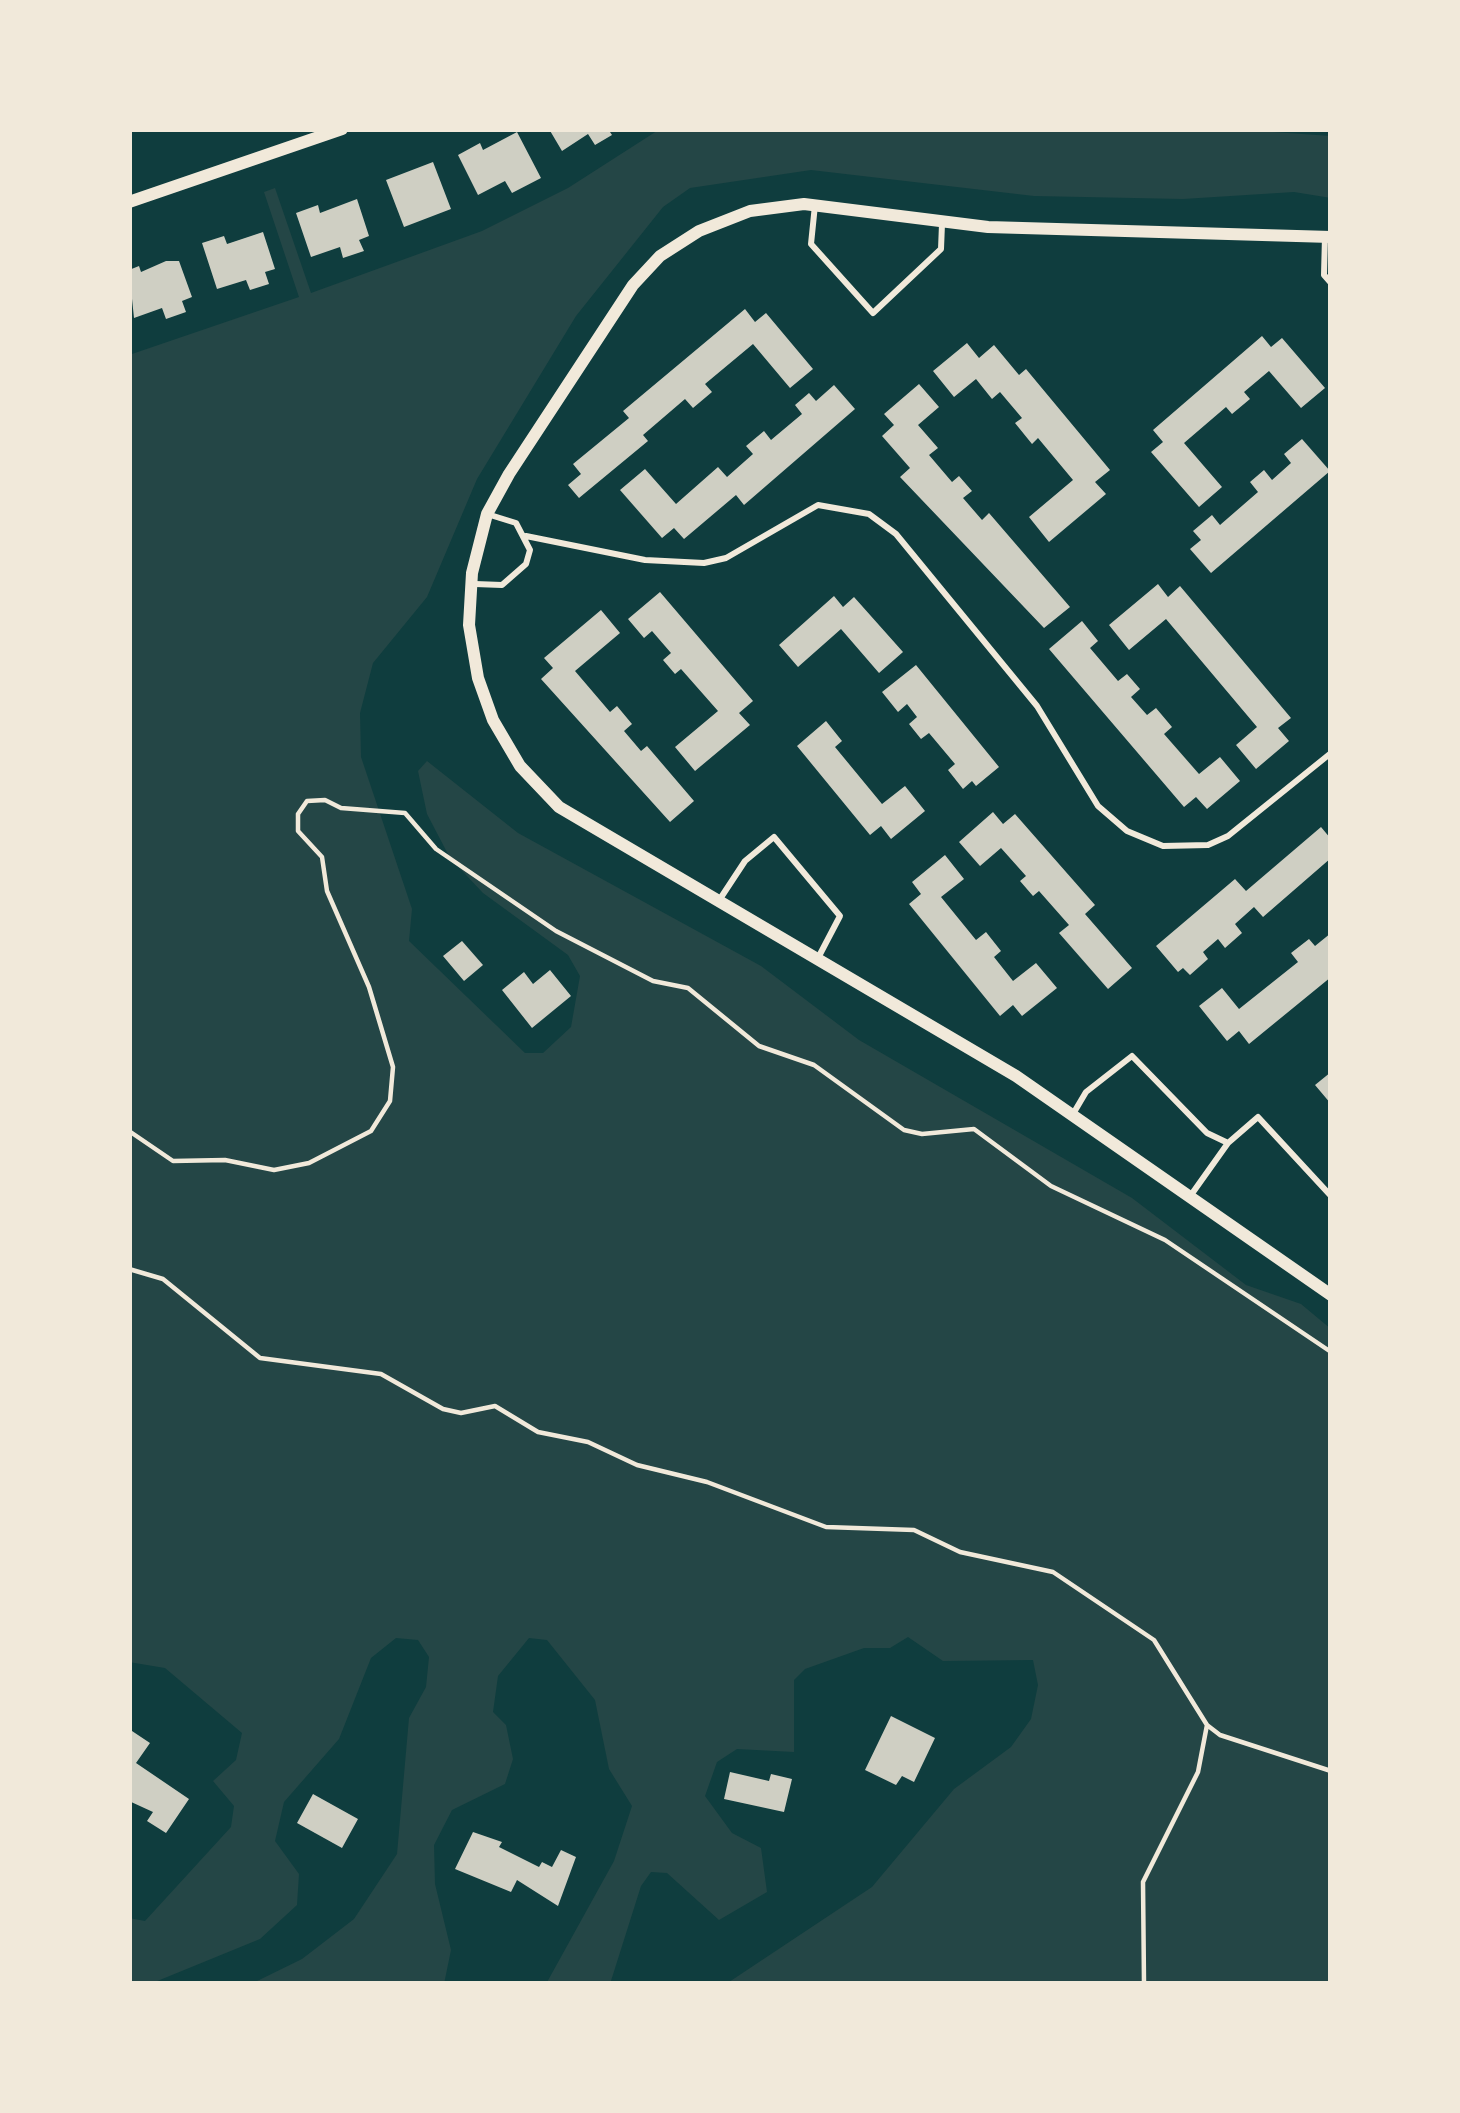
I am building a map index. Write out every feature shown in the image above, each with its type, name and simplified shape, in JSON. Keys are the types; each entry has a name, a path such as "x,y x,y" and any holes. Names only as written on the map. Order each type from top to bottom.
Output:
{"street":[{"path":"129,202 342,129"},
{"path":"1328,236 1071,232 815,205 750,211 699,231 660,256 633,285 487,514 471,583 469,625 478,678 494,720 520,766 573,816 818,958 1073,1115 1331,1295"}],"lane":[{"path":"815,205 811,244 873,313 941,249 942,220"},
{"path":"1328,236 1324,275 1331,284"},
{"path":"526,536 690,564 726,558 818,505 869,514 909,549 1037,706 1098,806 1127,831 1163,846 1208,845 1228,836 1331,752"},
{"path":"471,583 490,586 512,577 526,564 526,536 516,523 487,514"},
{"path":"718,902 745,861 774,838 840,916 818,958"},
{"path":"1073,1115 1087,1092 1132,1056 1207,1133 1228,1142"},
{"path":"1191,1195 1228,1142 1258,1117 1331,1196"}],"path":[{"path":"129,1131 172,1161 225,1160 274,1170 309,1163 371,1131 389,1101 393,1067 369,988 327,891 322,856 298,831 298,814 307,801 325,800 341,808 405,813 436,849 556,931 653,981 688,988 760,1046 814,1066 904,1130 922,1134 974,1129 1051,1186 1165,1240 1331,1352"},
{"path":"129,1269 163,1279 260,1358 381,1374 442,1409 461,1413 495,1406 538,1432 588,1442 637,1465 707,1482 826,1527 914,1530 960,1552 1053,1572 1154,1640 1207,1725 1294,1762 1331,1771"},
{"path":"1144,1984 1143,1882 1198,1772 1207,1725"}],"shaded area":[{"path":"660,129 1230,129 1331,136 1331,198 1294,192 1183,199 1034,196 811,170 690,188 663,207 576,316 477,479 427,597 373,663 360,713 361,757 412,909 409,941 525,1053 543,1053 571,1027 580,976 568,955 483,893 450,858 427,814 418,771 427,761 518,833 761,966 859,1040 1132,1198 1246,1285 1301,1304 1331,1329 1331,1984 726,1984 872,1887 954,1789 1011,1747 1031,1719 1038,1685 1033,1660 943,1661 908,1637 890,1648 864,1648 805,1669 794,1680 794,1752 737,1749 717,1762 705,1796 732,1833 761,1848 767,1892 719,1920 667,1873 651,1872 641,1886 610,1984 546,1984 614,1861 632,1806 609,1769 595,1700 547,1640 529,1638 498,1676 493,1712 506,1725 513,1759 505,1784 452,1810 434,1845 435,1884 451,1950 444,1984 251,1984 302,1959 354,1919 397,1854 409,1718 426,1687 429,1657 418,1640 396,1638 371,1658 339,1739 284,1802 275,1841 299,1874 297,1905 260,1939 150,1984 129,1984 129,1918 145,1921 231,1827 234,1806 213,1781 236,1760 242,1733 165,1668 129,1662 129,355 299,297 264,192 275,188 311,293 482,231 568,188"}],"building":[{"path":"549,129 608,129 612,135 595,145 588,134 562,151"},
{"path":"517,132 541,178 512,193 505,181 478,195 458,155 480,143 483,150"},
{"path":"433,162 451,209 404,227 386,180"},
{"path":"357,199 369,236 359,240 364,251 343,258 340,247 311,257 296,213 318,205 320,213"},
{"path":"263,232 275,269 265,272 269,284 250,290 246,280 217,289 202,243 224,236 227,244"},
{"path":"166,261 179,261 192,297 182,301 186,312 166,319 162,308 134,318 129,270 139,266 141,272"},
{"path":"745,309 755,322 766,313 813,369 790,388 753,344 705,384 712,392 693,408 685,399 643,435 648,441 579,498 568,485 581,474 573,464 629,418 623,411"},
{"path":"1262,336 1271,347 1282,338 1325,388 1301,408 1269,371 1244,392 1250,399 1232,414 1226,407 1184,443 1222,487 1199,507 1151,452 1163,442 1153,430"},
{"path":"967,343 979,358 994,345 1019,375 1026,369 1110,470 1095,482 1106,494 1049,542 1029,517 1073,480 1038,438 1032,444 1015,423 1022,418 1000,392 992,399 976,379 954,397 933,371"},
{"path":"919,384 939,407 918,425 938,448 929,455 952,482 959,476 972,491 963,498 982,520 989,513 1070,607 1044,628 900,477 910,468 882,436 894,425 884,414"},
{"path":"834,385 855,409 744,505 736,495 684,539 674,528 662,538 620,490 645,469 676,504 718,467 727,477 753,454 746,446 764,431 771,440 802,414 795,405 809,393 816,401"},
{"path":"1302,439 1330,471 1211,573 1190,549 1201,540 1193,531 1212,515 1220,525 1258,492 1250,482 1264,470 1272,480 1291,463 1284,454"},
{"path":"1158,584 1168,597 1180,586 1291,718 1278,728 1289,741 1256,769 1236,745 1257,727 1166,619 1129,650 1109,625"},
{"path":"660,592 753,701 739,713 750,725 695,771 675,747 718,711 681,669 675,674 663,660 671,653 652,631 644,638 628,619"},
{"path":"834,596 843,607 854,597 903,652 879,673 841,629 798,667 779,645"},
{"path":"601,610 620,633 575,671 610,712 617,706 632,724 624,731 641,751 647,746 694,801 670,822 541,679 553,668 544,658"},
{"path":"1082,621 1098,641 1090,648 1118,681 1127,674 1140,689 1131,697 1147,715 1156,708 1172,727 1164,734 1199,774 1220,757 1240,781 1207,809 1196,797 1184,807 1049,649"},
{"path":"916,665 999,767 976,786 972,781 963,789 948,770 955,764 929,733 921,739 909,724 917,717 907,704 898,712 882,692"},
{"path":"826,721 842,741 835,747 882,804 905,786 925,811 891,839 881,826 870,835 797,746"},
{"path":"993,812 1003,824 1015,814 1095,905 1085,914 1132,968 1108,989 1059,933 1069,925 1039,891 1033,896 1020,881 1026,876 1001,848 980,866 959,842"},
{"path":"1321,827 1331,839 1331,858 1263,917 1254,907 1235,924 1242,933 1225,948 1218,939 1203,952 1208,959 1190,975 1183,968 1178,972 1156,946 1235,879 1246,891"},
{"path":"945,855 964,879 941,897 976,940 986,932 1001,951 994,957 1013,981 1036,963 1057,988 1022,1016 1013,1005 1000,1016 909,904 921,894 912,882"},
{"path":"1331,933 1331,977 1249,1044 1239,1031 1227,1041 1199,1006 1222,988 1239,1009 1298,962 1291,953 1309,939 1315,946"},
{"path":"462,941 483,965 464,981 443,956"},
{"path":"550,970 571,996 532,1028 502,990 524,972 533,984"},
{"path":"1331,1072 1331,1104 1315,1085"},
{"path":"891,1716 935,1738 914,1782 902,1776 896,1785 865,1770"},
{"path":"129,1729 150,1743 136,1763 189,1799 166,1833 147,1821 153,1812 129,1801"},
{"path":"730,1772 769,1781 771,1774 792,1779 784,1812 724,1799"},
{"path":"313,1794 358,1819 342,1848 297,1823"},
{"path":"473,1832 502,1842 499,1847 539,1867 542,1862 552,1867 561,1850 576,1857 558,1906 517,1880 511,1892 455,1869"}]}
